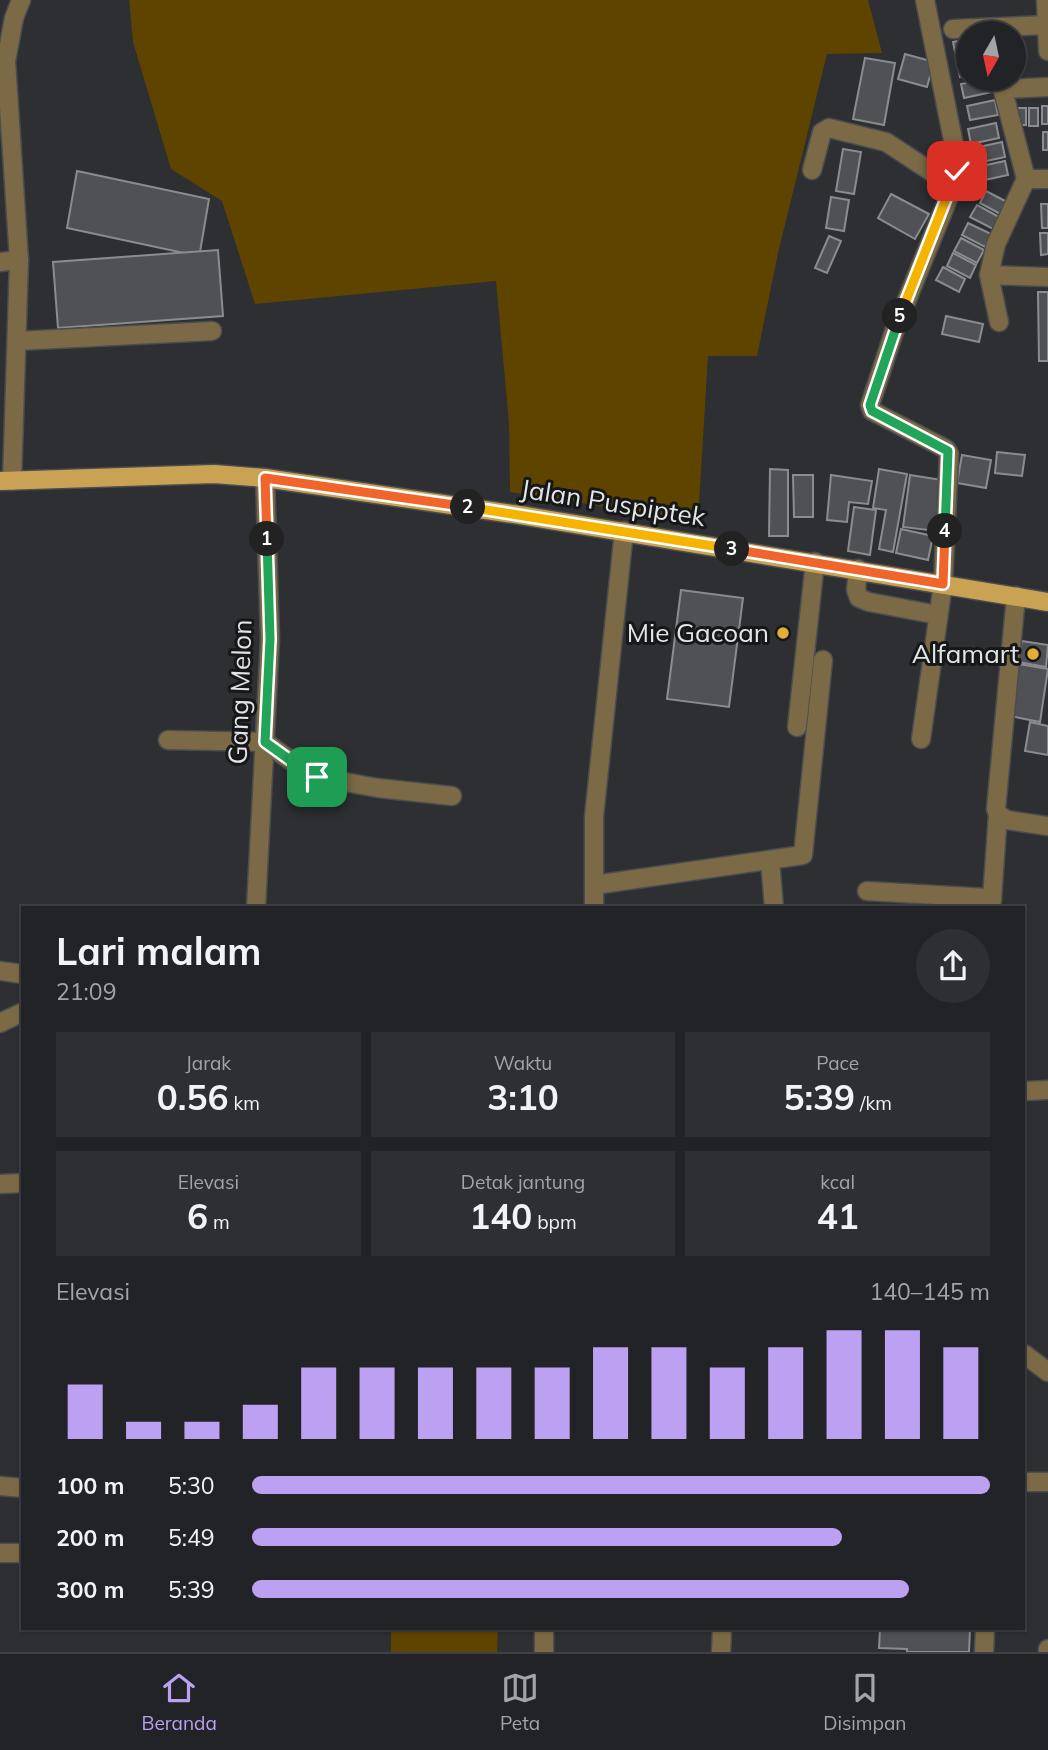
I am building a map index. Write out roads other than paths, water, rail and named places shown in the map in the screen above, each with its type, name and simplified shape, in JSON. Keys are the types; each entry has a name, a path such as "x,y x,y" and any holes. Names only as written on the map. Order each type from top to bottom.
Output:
{"main road":[{"name":"Jalan Puspiptek","path":"6,481 214,474 265,478 624,531 1048,602"}],"street":[{"path":"6,481 17,341 19,260 6,61 14,18 21,0"},
{"path":"921,739 943,584 948,451 872,411 870,405 895,329 953,186 958,165 925,0"},
{"path":"1046,0 1048,51"},
{"path":"1026,27 1047,25"},
{"path":"1026,86 1048,88"},
{"path":"999,322 989,275 996,244 1026,179 1003,91"},
{"path":"812,170 822,132 829,128 886,142 953,186"},
{"path":"1026,179 1048,179"},
{"path":"0,262 19,260"},
{"path":"989,275 1048,277"},
{"path":"17,341 212,331"},
{"name":"Gang Melon","path":"256,906 270,639 265,478"},
{"path":"594,906 596,804 624,531"},
{"path":"797,727 816,562"},
{"path":"858,569 856,590 859,598 938,615"},
{"path":"867,891 992,904 997,790 1016,596"},
{"path":"594,885 802,856 805,853 823,660"},
{"path":"168,740 265,742 317,777 378,788 452,796"},
{"path":"998,814 1007,820 1048,826"},
{"path":"770,860 775,906"},
{"path":"0,971 21,974"},
{"path":"0,1023 21,1013"},
{"path":"1025,1091 1048,1090"},
{"path":"0,1184 21,1183"},
{"path":"1025,1354 1048,1372"},
{"path":"1025,1482 1048,1482"},
{"path":"0,1486 21,1488"},
{"path":"0,1553 21,1553"},
{"path":"544,1630 544,1652"},
{"path":"721,1652 722,1630"},
{"path":"984,1652 985,1630"}],"place":[{"name":"Mie Gacoan","path":"783,633"},
{"name":"Alfamart","path":"1033,654"}]}
